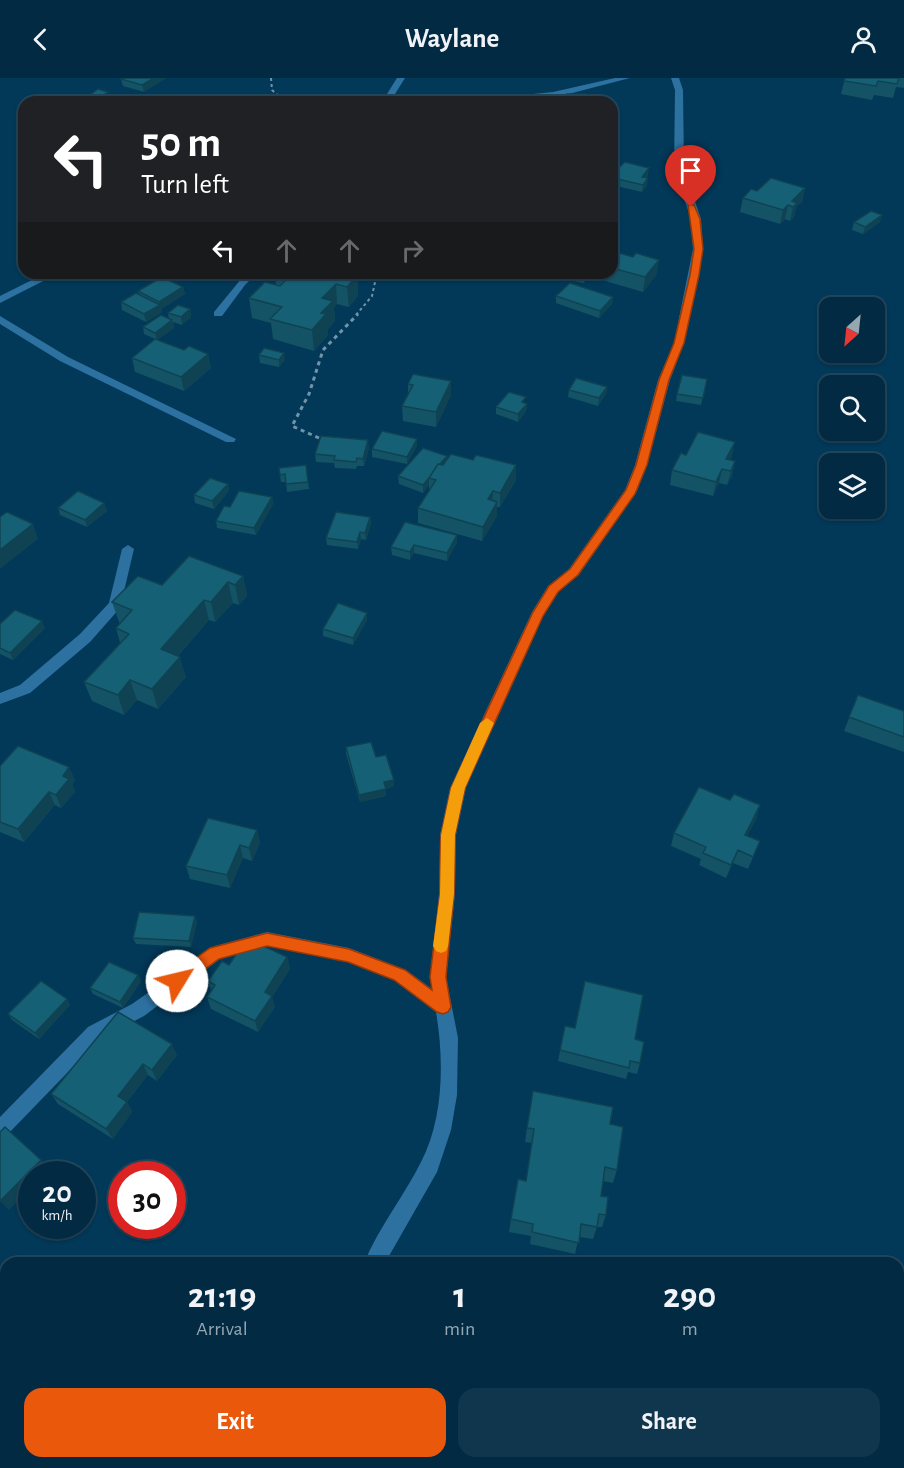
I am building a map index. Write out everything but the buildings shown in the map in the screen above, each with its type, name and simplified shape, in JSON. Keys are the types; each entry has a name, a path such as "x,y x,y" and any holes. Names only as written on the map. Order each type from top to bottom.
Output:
{"street":[{"path":"390,96 401,78"},
{"path":"543,96 626,78"},
{"path":"377,1257 430,1165 442,1130 448,1095 449,1049 438,977 447,894 448,835 458,788 537,615 553,589 574,572 631,491 641,465 664,380 679,343 698,249 696,219 679,169 679,90 675,78"},
{"path":"0,300 42,279"},
{"path":"218,314 245,279"},
{"path":"0,319 64,359 230,439"},
{"path":"0,699 25,689 85,638 115,605 128,549"},
{"path":"0,1130 94,1033 138,1010 215,953 267,939 349,955 400,975 443,1007"}],"path":[{"path":"271,78 272,90 278,96"},
{"path":"319,438 292,426 310,393 321,352 334,336 357,316 378,285 378,279"}],"slow traffic":[{"path":"441,946 447,894 448,835 458,788 487,723"}],"route":[{"path":"177,981 215,953 267,939 349,955 400,975 443,1007 438,977 447,894 448,835 458,788 537,615 553,589 574,572 631,491 641,465 664,380 679,343 695,275 698,249 696,219 691,207"}]}
